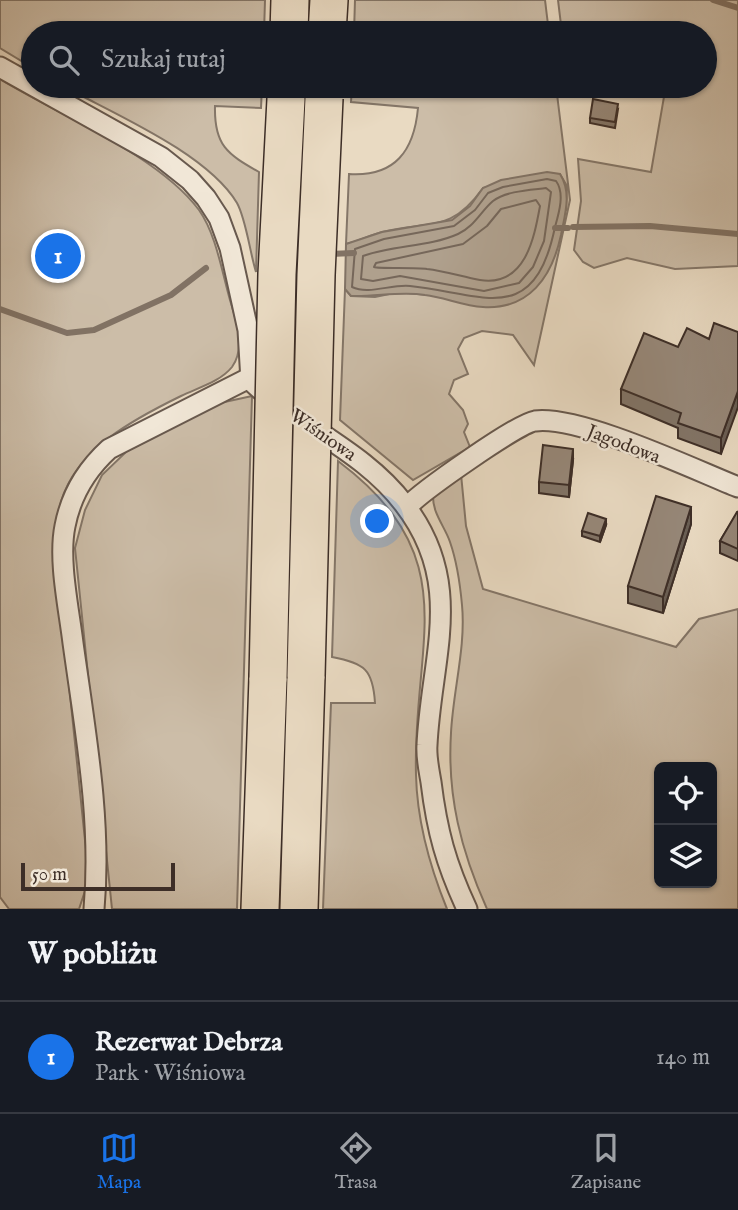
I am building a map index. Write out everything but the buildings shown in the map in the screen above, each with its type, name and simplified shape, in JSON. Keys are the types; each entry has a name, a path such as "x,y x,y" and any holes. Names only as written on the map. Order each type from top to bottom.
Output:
{"highway":[{"path":"289,21 290,0"},
{"path":"328,21 329,0"},
{"path":"260,909 277,287 286,98"},
{"path":"299,909 316,275 325,98"}],"street":[{"path":"0,67 21,79"},
{"path":"55,98 161,158 190,180 206,198 219,218 230,248 248,330 249,378 180,410 109,449 91,466 70,507 64,529 65,580 88,766 97,872 94,909"},
{"name":"Wiśniowa","path":"249,378 261,391 373,469 407,507 430,547 436,566 442,633 426,747 435,814 447,867 467,909"},
{"name":"Jagodowa","path":"407,507 432,483 534,421 577,425 738,487"}],"shaded area":[{"path":"0,0 265,0 264,21 21,21 21,61 0,48"},
{"path":"355,0 545,0 548,21 354,21"},
{"path":"558,0 738,0 738,266 675,269 627,258 594,268 583,262 574,250 581,201 578,159 651,172 664,98 717,98 717,21 561,21"},
{"path":"0,79 21,91 21,98 33,98 134,154 181,190 199,210 210,230 235,316 239,343 236,359 227,372 215,381 127,425 94,451 69,483 61,502 54,539 89,879 79,909 9,909 0,897"},
{"path":"86,98 261,98 261,108 215,106 217,130 225,147 238,160 259,172 256,272 240,210 223,185 182,151"},
{"path":"351,98 557,98 570,200 534,365 513,335 482,331 464,338 458,349 468,374 454,380 449,394 463,410 468,424 464,432 470,447 413,480 340,420 345,289 351,296 375,297 399,292 427,295 566,210 567,186 560,174 483,188 471,203 449,219 382,232 346,244 349,174 379,171 399,158 412,137 418,108 351,102"},
{"path":"252,396 237,909 112,909 75,548 85,510 102,475 127,451 220,403"},
{"path":"338,461 379,497 404,533 419,568 424,604 424,643 417,727 417,792 426,844 447,909 323,909 331,703 375,703 372,683 365,670 360,665 332,657"},
{"path":"461,474 466,526 483,589 676,647 699,619 738,609 738,909 487,909 463,844 451,779 452,717 463,621 455,557 435,509 433,497"}],"water":[{"path":"547,172 560,174 564,181 566,211 551,264 536,288 526,297 513,303 483,307 416,294 351,296 345,289 346,244 382,232 452,220 470,206 483,188 501,180"}],"waterway":[{"path":"713,0 738,8"},
{"path":"573,227 650,226 738,234"},
{"path":"555,228 568,228"},
{"path":"330,254 354,253"},
{"path":"0,309 67,333 94,330 171,295 206,268"}],"place":[{"name":"Rezerwat Debrza","path":"58,256"}]}
